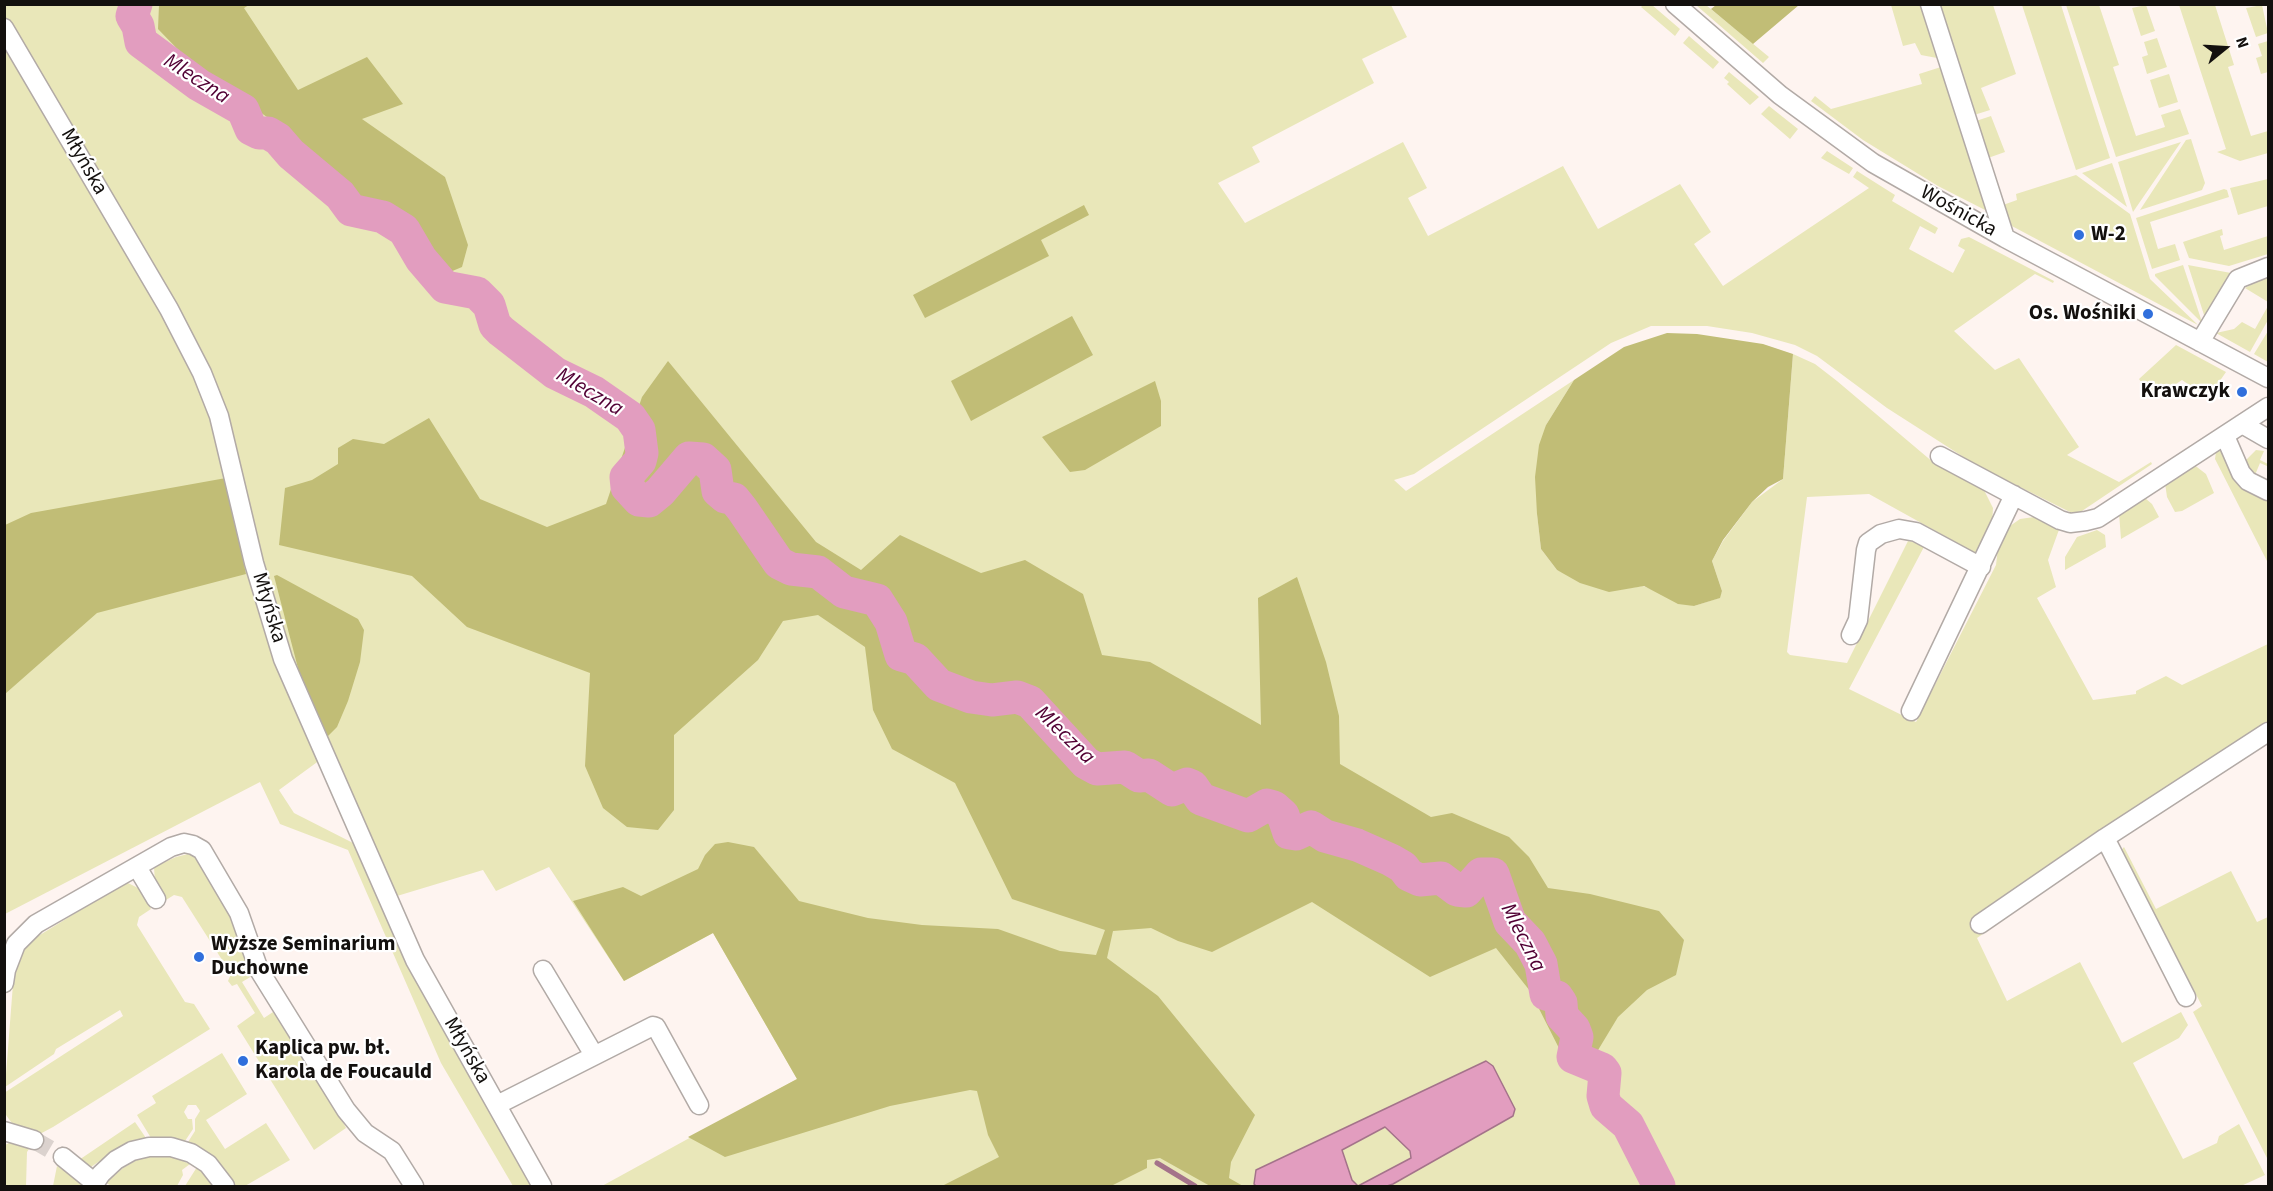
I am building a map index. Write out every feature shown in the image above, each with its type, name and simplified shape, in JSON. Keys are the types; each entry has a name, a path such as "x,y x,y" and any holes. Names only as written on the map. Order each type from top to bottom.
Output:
{"street":[{"name":"Wośnicka","path":"1675,4 1823,129 1920,192 2268,378"},
{"path":"1930,4 2005,238"},
{"name":"Młyńska","path":"4,28 169,309 202,373 219,416 254,563 283,659 415,960 542,1186"},
{"path":"2200,342 2238,279 2268,267"},
{"path":"1940,456 2060,520 2070,523 2091,520 2268,407"},
{"path":"2242,424 2268,439"},
{"path":"2225,436 2241,473 2248,481 2268,491"},
{"path":"1911,711 2014,495"},
{"path":"1851,635 1858,620 1868,543 1881,534 1899,529 1916,532 1981,567"},
{"path":"1980,924 2104,838 2267,736"},
{"path":"2104,838 2186,997"},
{"path":"4,983 15,944 36,924 171,847 184,843 202,850 239,913 259,970 339,1100 356,1124 392,1151 414,1186"},
{"path":"137,867 156,899"},
{"path":"543,970 594,1055"},
{"path":"497,1105 646,1028 656,1027 699,1105"},
{"path":"4,1131 34,1140"},
{"path":"63,1157 94,1185 116,1160 132,1151 149,1147 171,1147 191,1153 208,1164 225,1186"}],"shaded area":[{"path":"1717,4 1799,5 1753,44 1711,9"},
{"path":"5,5 1391,5 1407,37 1362,59 1374,83 1252,147 1260,162 1218,183 1245,223 1403,142 1427,188 1408,198 1428,236 1563,166 1598,229 1680,184 1711,232 1694,244 1723,286 1869,188 1853,177 1857,171 1895,195 1892,201 1938,228 1935,234 1920,226 1909,249 1953,273 1965,250 1958,246 1961,239 1969,237 2054,281 2053,283 2035,274 1954,331 1995,370 2019,358 2079,447 2067,455 2119,482 2151,462 2152,464 2076,515 1976,465 1887,408 1817,356 1795,345 1752,333 1707,326 1651,326 1611,343 1414,474 1394,480 1406,491 1574,380 1546,425 1537,514 1541,549 1557,570 1596,587 1609,591 1643,586 1694,606 1719,598 1722,591 1712,561 1723,541 1752,502 1783,479 1793,354 1815,364 1837,381 1934,463 1984,490 1993,508 1992,524 1979,555 1869,494 1807,497 1787,652 1790,655 1847,663 1908,541 1925,545 1849,689 1916,722 1996,565 1998,548 2010,526 2020,519 2034,517 2060,527 2048,560 2056,587 2037,598 2093,700 2136,694 2136,691 2166,676 2182,685 2268,644 2268,722 2006,894 2015,912 1977,938 2007,1001 2080,962 2122,1043 2181,1012 2188,1025 2179,1038 2133,1063 2183,1159 2217,1143 2219,1136 2239,1124 2265,1175 2241,1186 602,1186 797,1079 713,933 624,981 549,867 496,891 483,870 397,896 330,743 320,760 279,790 294,813 355,844 405,959 531,1186 513,1186 441,1063 348,850 280,824 260,782 5,914"},
{"path":"159,5 249,5 244,8 298,90 367,57 403,104 362,119 445,177 468,245 462,267 450,272 404,212 360,196 306,151 291,134 192,64 158,29"},
{"path":"1652,5 1680,29 1675,36 1641,7"},
{"path":"1696,5 1706,5 1769,57 1763,63"},
{"path":"1891,5 1920,5 1937,58 1921,55 1915,43 1903,46"},
{"path":"1939,5 1993,5 2016,74 1981,88 1990,110 1974,115"},
{"path":"2022,5 2061,5 2110,158 2076,170"},
{"path":"2066,5 2099,5 2119,65 2113,67 2136,136 2165,127 2161,115 2180,109 2189,134 2116,157"},
{"path":"2146,5 2155,31 2141,36 2132,8"},
{"path":"2179,5 2215,5 2234,65 2228,67 2251,136 2268,131 2268,153 2240,161 2217,152 2226,149"},
{"path":"2262,5 2268,33 2256,37 2246,8"},
{"path":"1689,36 1719,62 1713,69 1683,43"},
{"path":"2157,38 2167,67 2147,74 2142,57 2148,55 2144,42"},
{"path":"2268,41 2268,72 2261,74 2256,58 2262,56 2258,44"},
{"path":"1941,67 1987,211 1938,186 1863,140 1811,101 1815,96 1831,109 1922,84 1919,74"},
{"path":"1729,72 1759,97 1750,105 1727,84 1729,82 1724,78"},
{"path":"2169,74 2178,102 2159,108 2150,80"},
{"path":"1769,106 1798,129 1790,139 1761,114"},
{"path":"1991,116 2005,152 1988,158 1976,121"},
{"path":"2191,139 2205,183 2202,190 2140,210 2186,140"},
{"path":"2181,142 2133,212 2118,162"},
{"path":"1827,151 1853,168 1849,174 1821,158"},
{"path":"2112,163 2127,207 2082,173"},
{"path":"2076,175 2130,214 2150,279 2198,325 2010,225 2003,205 2017,200 2016,194"},
{"path":"2268,179 2268,206 2238,215 2230,188"},
{"path":"2224,189 2227,190 2229,197 2150,222 2158,249 2175,244 2180,260 2152,269 2136,218"},
{"path":"1084,205 1089,215 1041,240 1049,256 925,318 913,295"},
{"path":"2222,229 2223,235 2220,236 2224,250 2268,236 2268,254 2229,266 2189,258 2183,242"},
{"path":"2183,265 2202,322 2155,276 2155,274"},
{"path":"2188,265 2231,273 2205,318"},
{"path":"2268,275 2268,302 2245,288"},
{"path":"2268,306 2268,320 2250,352 2216,333 2234,329 2242,322 2255,329"},
{"path":"1072,316 1093,355 971,421 951,381"},
{"path":"2268,331 2268,362 2254,354"},
{"path":"1667,333 1697,334 1763,344 1793,354 1783,479 1768,487 1752,502 1723,540 1712,561 1722,591 1720,598 1694,606 1678,604 1644,586 1609,592 1580,583 1557,570 1541,549 1537,514 1535,477 1539,445 1546,425 1574,380 1624,347"},
{"path":"2176,345 2226,372 2208,398 2182,380 2153,399 2139,379"},
{"path":"668,361 816,542 861,570 900,535 981,573 1025,560 1083,594 1102,655 1150,662 1261,725 1258,598 1297,577 1326,662 1339,716 1340,764 1431,817 1452,813 1509,837 1529,857 1548,888 1590,894 1659,911 1684,940 1676,975 1647,990 1618,1017 1583,1075 1564,1058 1530,991 1496,948 1430,977 1312,902 1212,952 1178,941 1151,928 1113,931 1107,958 1158,996 1255,1115 1231,1162 1229,1178 1243,1186 1210,1186 1160,1158 1147,1160 1147,1168 1111,1186 942,1186 999,1157 988,1135 977,1091 970,1090 890,1106 725,1157 688,1137 797,1079 713,933 624,981 573,901 623,887 641,896 698,869 705,855 715,844 728,842 754,847 799,901 868,918 922,925 998,929 1060,951 1096,955 1105,930 1012,899 955,783 892,749 873,710 865,647 818,615 783,621 758,660 674,735 674,810 658,830 627,827 603,808 585,766 590,673 467,627 412,576 279,545 285,488 312,480 338,464 338,448 353,439 384,444 429,418 480,499 547,527 606,504 642,397"},
{"path":"1155,381 1161,401 1161,426 1085,470 1070,472 1042,437"},
{"path":"2222,447 2247,490 2268,500 2268,563 2215,459 2216,452"},
{"path":"2256,450 2264,451 2260,460 2268,464 2267,466 2260,463 2255,475 2246,465 2246,460"},
{"path":"2193,464 2206,474 2214,493 2182,511 2175,512 2167,497 2165,483"},
{"path":"226,478 246,574 97,613 5,694 5,525 31,513"},
{"path":"2145,498 2152,504 2159,517 2121,539 2119,513"},
{"path":"2097,530 2105,535 2106,547 2065,570 2065,557 2077,537"},
{"path":"277,575 358,619 364,630 360,662 348,701 337,727 327,737 299,672 274,576"},
{"path":"2124,847 2156,909 2231,871 2257,922 2268,917 2268,1160 2193,1012 2202,1006 2180,963 2173,966 2118,854"},
{"path":"188,854 197,858 228,909 252,976 242,982 264,1018 273,1012 346,1128 314,1150 237,1026 255,1013 237,984 232,986 228,981 231,974 182,897 174,895 166,900 155,883 154,867"},
{"path":"126,882 140,889 151,909 139,917 137,925 185,1002 194,1004 210,1029 53,1127 38,1135 23,1131 6,1115 4,1093 123,1016 120,1010 56,1049 54,1054 5,1087 13,984 18,961 35,938"},
{"path":"222,1053 247,1094 206,1120 225,1149 266,1123 290,1160 245,1186 236,1186 217,1160 188,1142 195,1131 195,1119 200,1111 196,1105 188,1105 184,1112 188,1119 192,1119 193,1129 185,1141 169,1137 151,1138 137,1115 156,1103 152,1096"},
{"path":"1486,1061 1493,1066 1515,1109 1513,1116 1387,1186 1358,1186 1256,1186 1254,1184 1256,1170","holes":["1385,1127 1410,1151 1411,1158 1358,1186 1352,1180 1342,1150"]},
{"path":"135,1122 146,1138 123,1145 91,1167 76,1162"},
{"path":"11,1142 31,1146 27,1152 26,1186 5,1186 5,1145"},
{"path":"153,1156 174,1157 190,1164 182,1170 183,1175 177,1186 112,1186 106,1183 123,1168 137,1160"},
{"path":"57,1166 81,1182 82,1186 53,1186"},
{"path":"197,1167 206,1174 216,1186 185,1186"}],"waterway":[{"name":"Mleczna","path":"136,4 132,16 138,26 141,42 199,85 243,110 251,129 259,133 268,133 278,139 291,154 340,195 351,210 383,217 404,230 421,259 445,287 477,293 489,305 495,325 501,331 555,373 594,392 630,417 639,430 642,453 640,461 626,477 627,487 639,500 649,501 660,492 689,458 703,459 715,470 718,491 725,497 734,499 779,563 791,569 818,572 844,592 877,600 891,622 901,655 915,659 939,685 971,697 992,700 1017,697 1030,702 1086,763 1097,769 1125,767 1139,776 1149,775 1172,790 1187,784 1192,786 1201,799 1248,816 1267,805 1274,807 1283,815 1289,833 1296,834 1311,827 1325,836 1357,845 1391,860 1403,867 1409,875 1420,880 1441,878 1457,890 1466,891 1481,874 1493,874 1510,922 1530,943 1541,964 1546,994 1557,997 1561,1003 1562,1016 1574,1029 1577,1037 1573,1057 1602,1069 1605,1073 1603,1096 1606,1106 1628,1125 1659,1186"},
{"path":"1157,1163 1195,1186"}],"tunnel":[{"path":"34,1140 63,1157"}],"place":[{"name":"W-2","path":"2079,235"},
{"name":"Os. Wośniki","path":"2148,314"},
{"name":"Krawczyk","path":"2242,392"},
{"name":"Wyższe Seminarium Duchowne","path":"199,957"},
{"name":"Kaplica pw. bł. Karola de Foucauld","path":"243,1061"}]}
